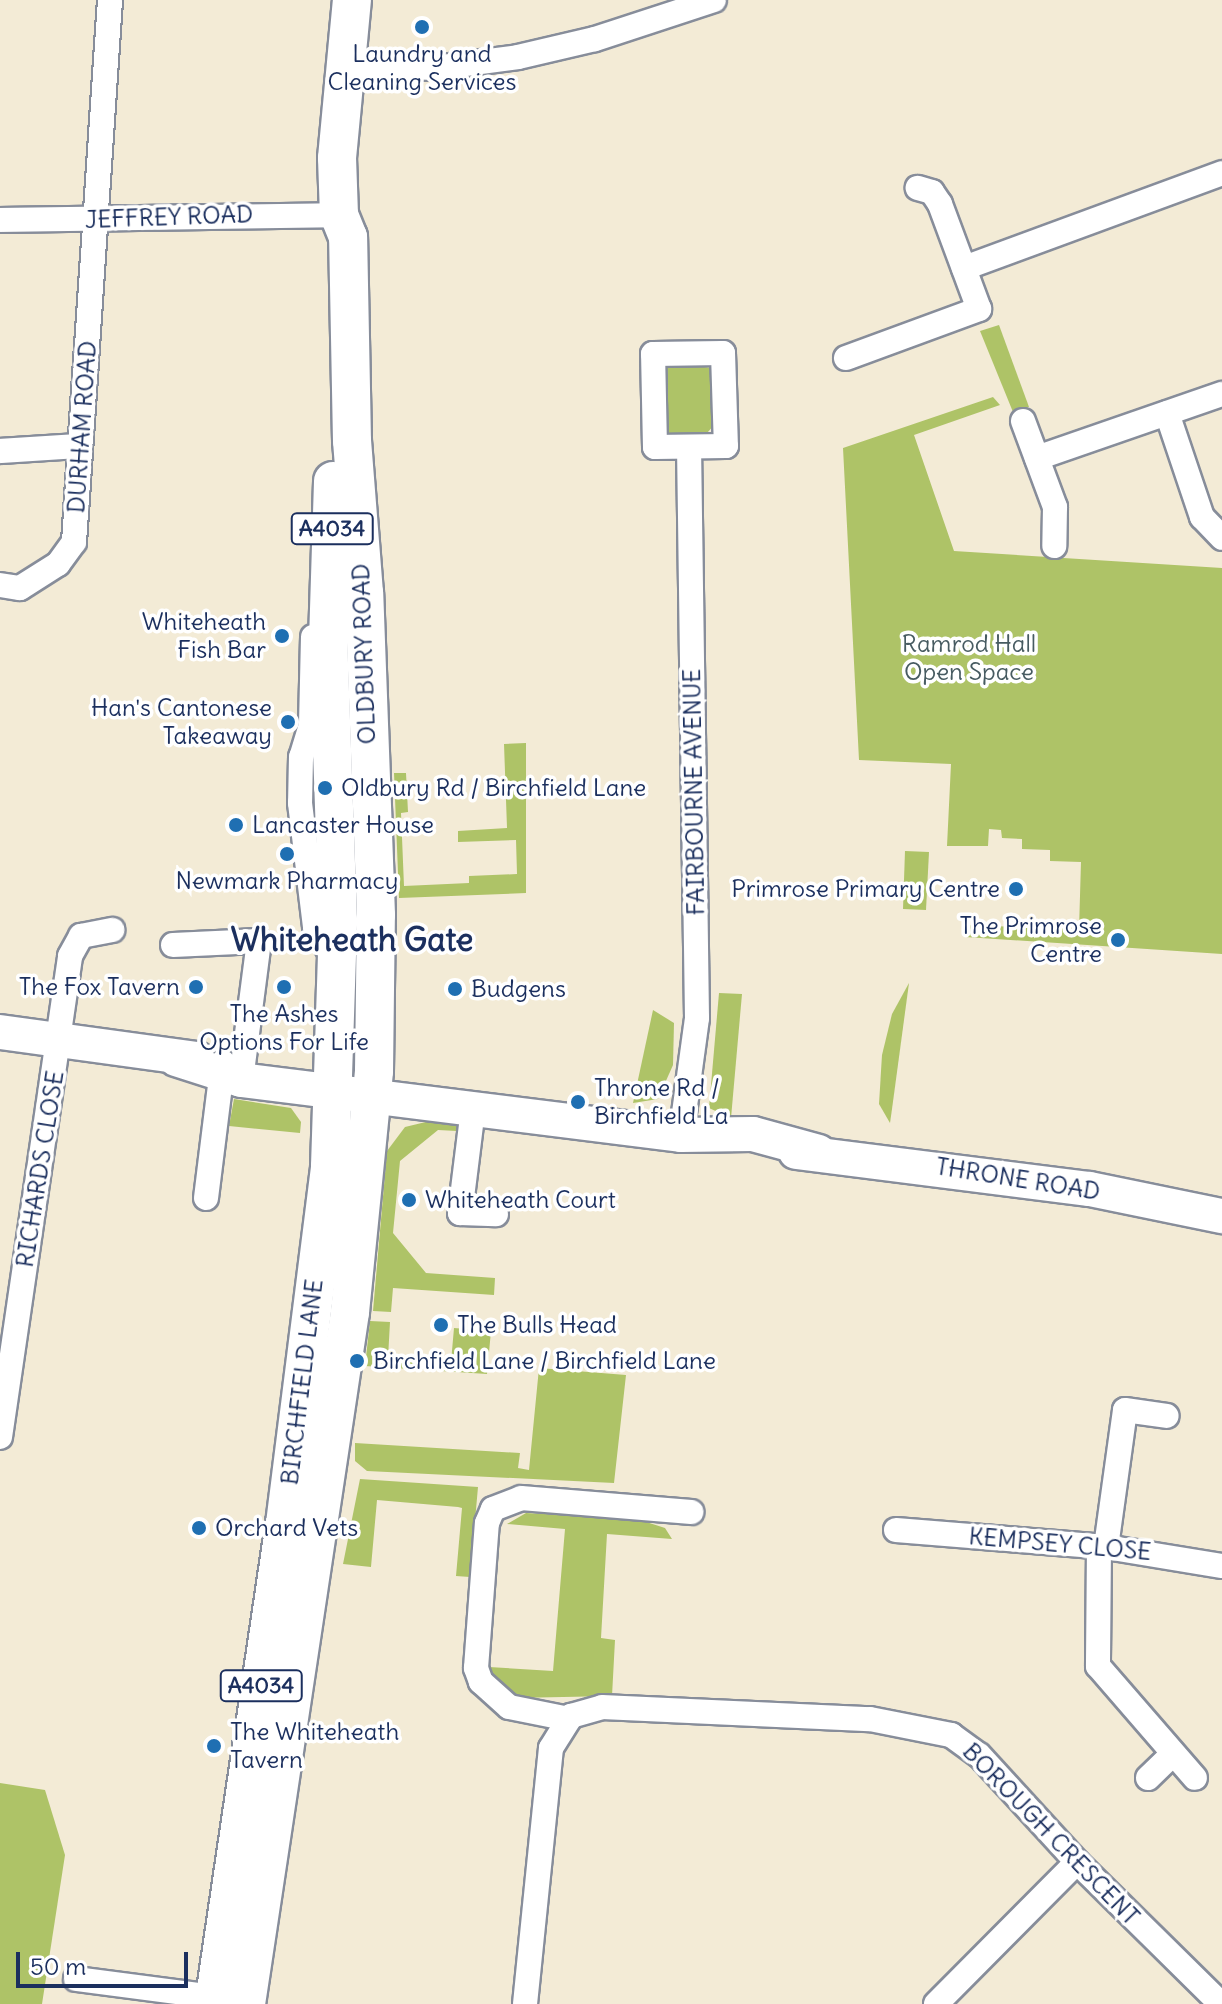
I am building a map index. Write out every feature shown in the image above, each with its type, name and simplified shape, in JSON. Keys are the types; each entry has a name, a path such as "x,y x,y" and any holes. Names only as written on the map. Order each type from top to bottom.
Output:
{"main road":[{"name":"OLDBURY ROAD","path":"352,0 337,158 339,215 348,237 352,441 364,593 376,915 373,1083"},
{"name":"OLDBURY ROAD","path":"332,1079 337,965 328,613 334,505 326,233 339,215"},
{"name":"BIRCHFIELD LANE","path":"225,2002 330,1166 332,1079"},
{"name":"BIRCHFIELD LANE","path":"225,2002 350,1312 373,1083"}],"street":[{"name":"DURHAM ROAD","path":"0,585 20,588 58,564 74,542 110,0"},
{"path":"345,65 435,68 518,57 582,43 714,0"},
{"path":"964,268 1222,173"},
{"path":"846,358 979,309 940,204 932,192 918,188"},
{"name":"JEFFREY ROAD","path":"0,220 339,215"},
{"path":"723,353 726,446 689,448 655,447 653,354 723,353"},
{"path":"1037,458 1222,394"},
{"path":"1167,413 1202,517 1222,538"},
{"path":"1023,421 1055,507 1054,546"},
{"path":"0,451 78,446"},
{"name":"FAIRBOURNE AVENUE","path":"687,1135 697,1018 689,448"},
{"name":"RICHARDS CLOSE","path":"0,1437 74,943 92,931 112,930"},
{"path":"173,945 259,941 206,1198"},
{"name":"THRONE ROAD","path":"0,1032 232,1070 373,1083 481,1105 687,1135 753,1134 819,1152 1090,1189 1220,1214"},
{"path":"481,1105 460,1213 496,1214"},
{"path":"1167,1416 1125,1410 1103,1546 1098,1666 1195,1778"},
{"name":"BOROUGH CRESCENT","path":"691,1512 521,1498 493,1509 487,1523 476,1668 481,1682 509,1707 569,1719 602,1707 870,1719 928,1727 951,1735 979,1755 1077,1862 1221,2004"},
{"name":"KEMPSEY CLOSE","path":"896,1530 1103,1546 1222,1566"},
{"path":"525,2004 551,1748 569,1719"},
{"path":"1148,1778 1173,1754"},
{"path":"936,2004 1077,1862"},
{"path":"76,1979 225,2002"}],"green space":[{"path":"999,325 1029,407 1013,412 980,331"},
{"path":"675,363 712,368 714,425 701,440 669,435 663,429 664,370"},
{"name":"Ramrod Hall Open Space","path":"993,397 1000,405 914,435 954,551 1222,568 1222,954 965,937 964,925 1079,929 1081,862 1050,861 1050,850 1022,849 1022,839 1002,838 1001,830 989,829 988,846 947,846 951,764 859,760 843,448"},
{"path":"526,743 526,893 399,898 394,773 406,773 408,812 401,813 404,886 469,883 469,876 517,874 516,840 458,842 458,831 507,828 504,744"},
{"path":"905,851 929,852 926,910 903,909"},
{"path":"909,983 890,1123 879,1104 882,1055 892,1014"},
{"path":"719,993 742,994 731,1118 709,1108"},
{"path":"653,1010 674,1023 673,1065 658,1099 633,1103"},
{"path":"234,1099 291,1108 301,1122 300,1133 229,1126"},
{"path":"434,1120 458,1123 457,1131 438,1130 400,1161 393,1233 426,1273 495,1278 494,1295 393,1288 391,1312 373,1311 387,1151 405,1127"},
{"path":"370,1321 390,1322 388,1358 451,1362 454,1328 491,1331 487,1374 365,1366"},
{"path":"539,1368 626,1375 614,1483 367,1471 355,1461 355,1443 520,1453 518,1468 529,1470"},
{"path":"360,1479 478,1487 470,1577 456,1576 462,1508 458,1507 377,1500 371,1567 343,1564"},
{"path":"526,1513 637,1519 665,1528 672,1539 607,1534 601,1638 615,1640 612,1696 514,1698 492,1676 489,1667 553,1671 565,1529 507,1524"},
{"path":"0,1783 45,1790 65,1855 42,2004 0,2004"}],"place":[{"name":"Laundry and Cleaning Services","path":"422,27"},
{"name":"Whiteheath Fish Bar","path":"282,636"},
{"name":"Han's Cantonese Takeaway","path":"288,722"},
{"name":"Oldbury Rd / Birchfield Lane","path":"325,788"},
{"name":"Lancaster House","path":"236,825"},
{"name":"Newmark Pharmacy","path":"287,854"},
{"name":"Primrose Primary Centre","path":"1016,889"},
{"name":"The Primrose Centre","path":"1118,940"},
{"name":"The Fox Tavern","path":"196,987"},
{"name":"The Ashes Options For Life","path":"284,987"},
{"name":"Budgens","path":"455,989"},
{"name":"Throne Rd / Birchfield La","path":"578,1102"},
{"name":"Whiteheath Court","path":"409,1200"},
{"name":"The Bulls Head","path":"441,1325"},
{"name":"Birchfield Lane / Birchfield Lane","path":"357,1361"},
{"name":"Orchard Vets","path":"199,1528"},
{"name":"The Whiteheath Tavern","path":"214,1746"}],"district":[{"name":"Whiteheath Gate","path":"352,940"}]}
